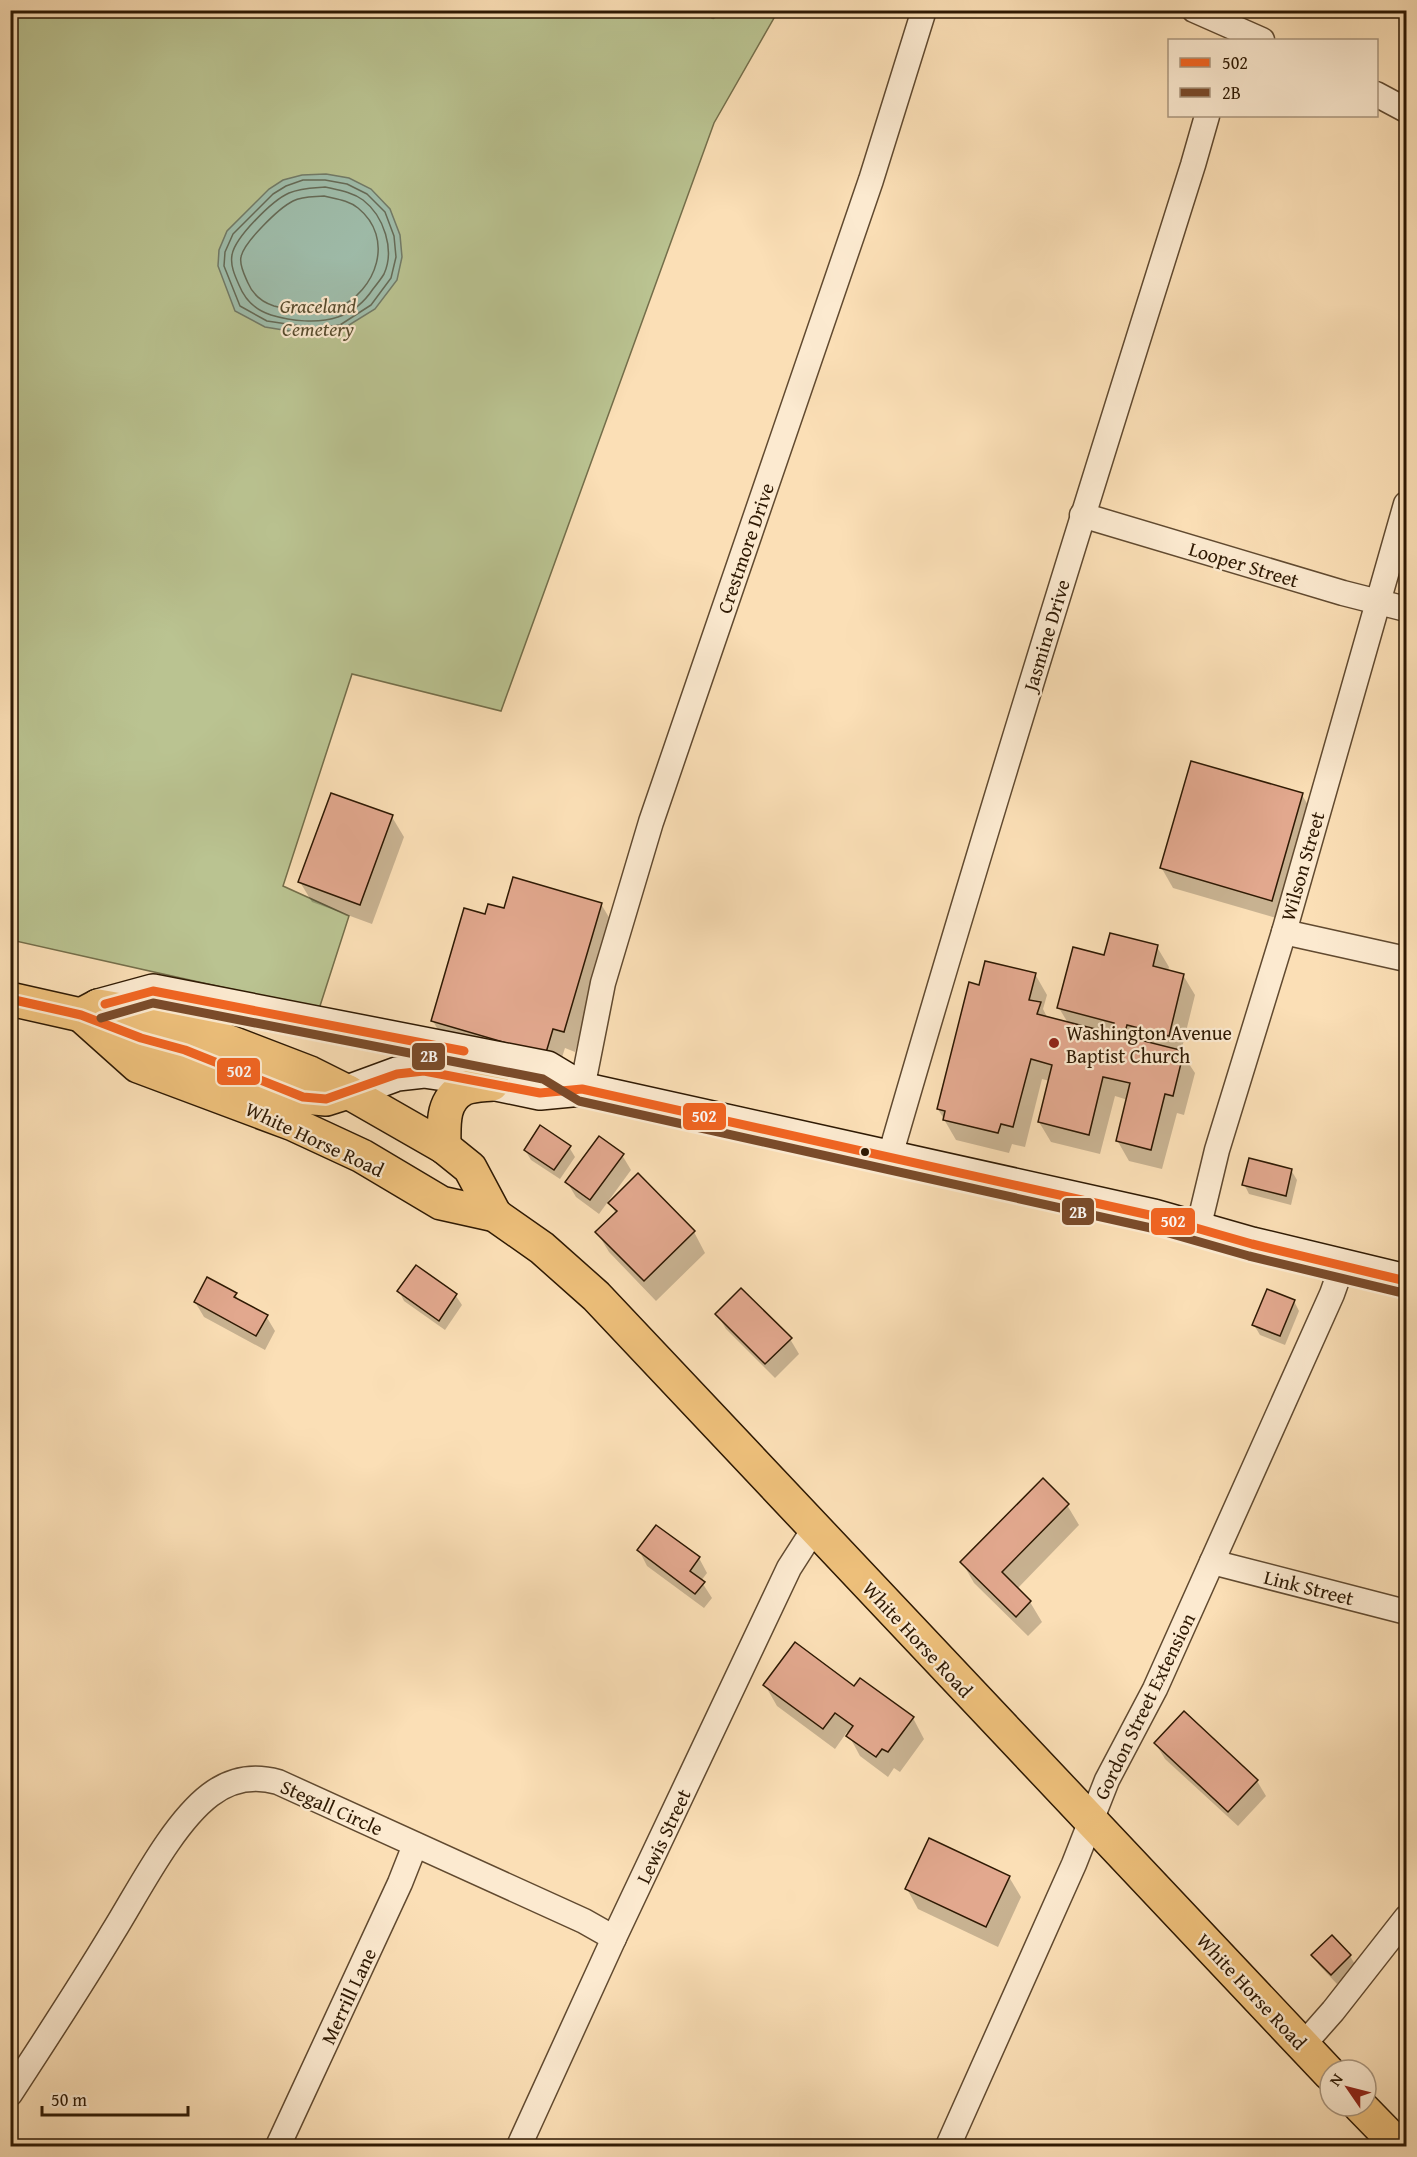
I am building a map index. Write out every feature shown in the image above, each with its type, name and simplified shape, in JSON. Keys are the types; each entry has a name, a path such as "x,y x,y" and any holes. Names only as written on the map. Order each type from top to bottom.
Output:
{"highway":[{"name":"White Horse Road","path":"10,999 90,1010 138,1066 293,1124 362,1156 441,1203 495,1215 542,1248 596,1296 1318,2061"},
{"path":"90,1010 141,1038 185,1050 303,1097 326,1099 348,1092"},
{"path":"444,1147 443,1125 445,1113 452,1099 464,1089 492,1084"},
{"name":"White Horse Road","path":"348,1092 444,1147 470,1168 495,1215"},
{"path":"1370,2118 1391,2144"}],"main road":[{"path":"90,1010 153,991 547,1068 582,1089"},
{"path":"348,1092 397,1074 424,1071 540,1093 582,1089 1154,1216 1407,1281"}],"street":[{"name":"Crestmore Drive","path":"582,1089 603,983 651,822 871,180 924,10"},
{"path":"1194,10 1260,39"},
{"path":"1378,95 1407,110"},
{"name":"Jasmine Drive","path":"890,1156 924,1035 1082,515 1207,117"},
{"name":"Wilson Street","path":"1198,1229 1217,1150 1284,932 1407,504"},
{"name":"Looper Street","path":"1082,515 1343,593 1407,609"},
{"path":"1284,932 1407,959"},
{"name":"Gordon Street Extension","path":"948,2146 1074,1864 1107,1780 1155,1689 1332,1294 1342,1266"},
{"name":"Lewis Street","path":"519,2146 614,1938 789,1568 814,1529"},
{"name":"Link Street","path":"1212,1562 1407,1612"},
{"name":"Stegall Circle","path":"10,2094 158,1859 195,1809 211,1794 237,1781 254,1777 270,1780 584,1921 614,1938"},
{"name":"Merrill Lane","path":"278,2146 400,1883 415,1845"},
{"path":"1303,2045 1407,1918"}],"green space":[{"name":"Graceland Cemetery","path":"11,11 778,11 714,123 501,711 352,674 283,886 349,916 319,1009 11,940"}],"water":[{"path":"326,174 349,178 371,189 390,209 400,235 402,257 397,280 375,309 341,330 314,335 265,327 235,311 218,266 219,250 227,231 269,189 283,180 302,175"}],"building":[{"path":"1191,761 1303,793 1272,901 1160,868"},
{"path":"331,793 393,815 360,905 298,882"},
{"path":"513,877 602,903 564,1032 553,1029 545,1056 431,1021 464,908 485,914 488,904 504,908"},
{"name":"Washington Avenue Baptist Church","path":"1110,933 1158,945 1153,966 1184,974 1169,1036 1127,1025 1124,1036 1184,1051 1173,1096 1165,1094 1151,1150 1116,1141 1130,1083 1103,1077 1089,1135 1038,1122 1052,1065 1031,1059 1013,1127 1001,1124 998,1133 943,1120 945,1111 937,1109 969,982 979,985 985,961 1036,973 1029,1000 1041,1002 1037,1014 1111,1033 1114,1023 1057,1008 1073,947 1104,955"},
{"path":"540,1125 571,1146 554,1170 524,1150"},
{"path":"599,1136 624,1154 590,1200 565,1182"},
{"path":"1249,1158 1292,1169 1286,1196 1242,1185"},
{"path":"638,1173 695,1231 644,1281 595,1232 617,1211 608,1203"},
{"path":"416,1265 457,1294 439,1321 397,1291"},
{"path":"207,1277 237,1293 234,1297 268,1315 256,1336 194,1302"},
{"path":"741,1288 792,1338 765,1364 715,1314"},
{"path":"1267,1289 1295,1300 1280,1336 1252,1325"},
{"path":"1043,1478 1069,1504 1002,1572 1031,1601 1016,1617 960,1562"},
{"path":"656,1525 700,1557 690,1571 705,1582 695,1594 637,1550"},
{"path":"795,1642 854,1686 860,1678 914,1717 888,1752 882,1749 876,1757 846,1736 853,1726 835,1713 823,1729 763,1685"},
{"path":"1184,1711 1258,1780 1228,1812 1154,1743"},
{"path":"929,1838 1010,1876 986,1927 905,1889"},
{"path":"1332,1935 1351,1955 1331,1975 1311,1955"}],"waterway":[{"path":"713,16 716,10"}],"transit line":[{"name":"502","path":"105,1004 153,991 464,1051"},
{"name":"502","path":"10,999 81,1015 141,1038 185,1050 303,1097 326,1099 397,1074 424,1071 540,1093 582,1089 1154,1216 1252,1244 1406,1281"},
{"name":"2B","path":"101,1018 153,1003 543,1079 579,1101 1151,1228 1249,1256 1403,1293"}],"place":[{"name":"Washington Avenue Baptist Church","path":"1054,1043"}]}
